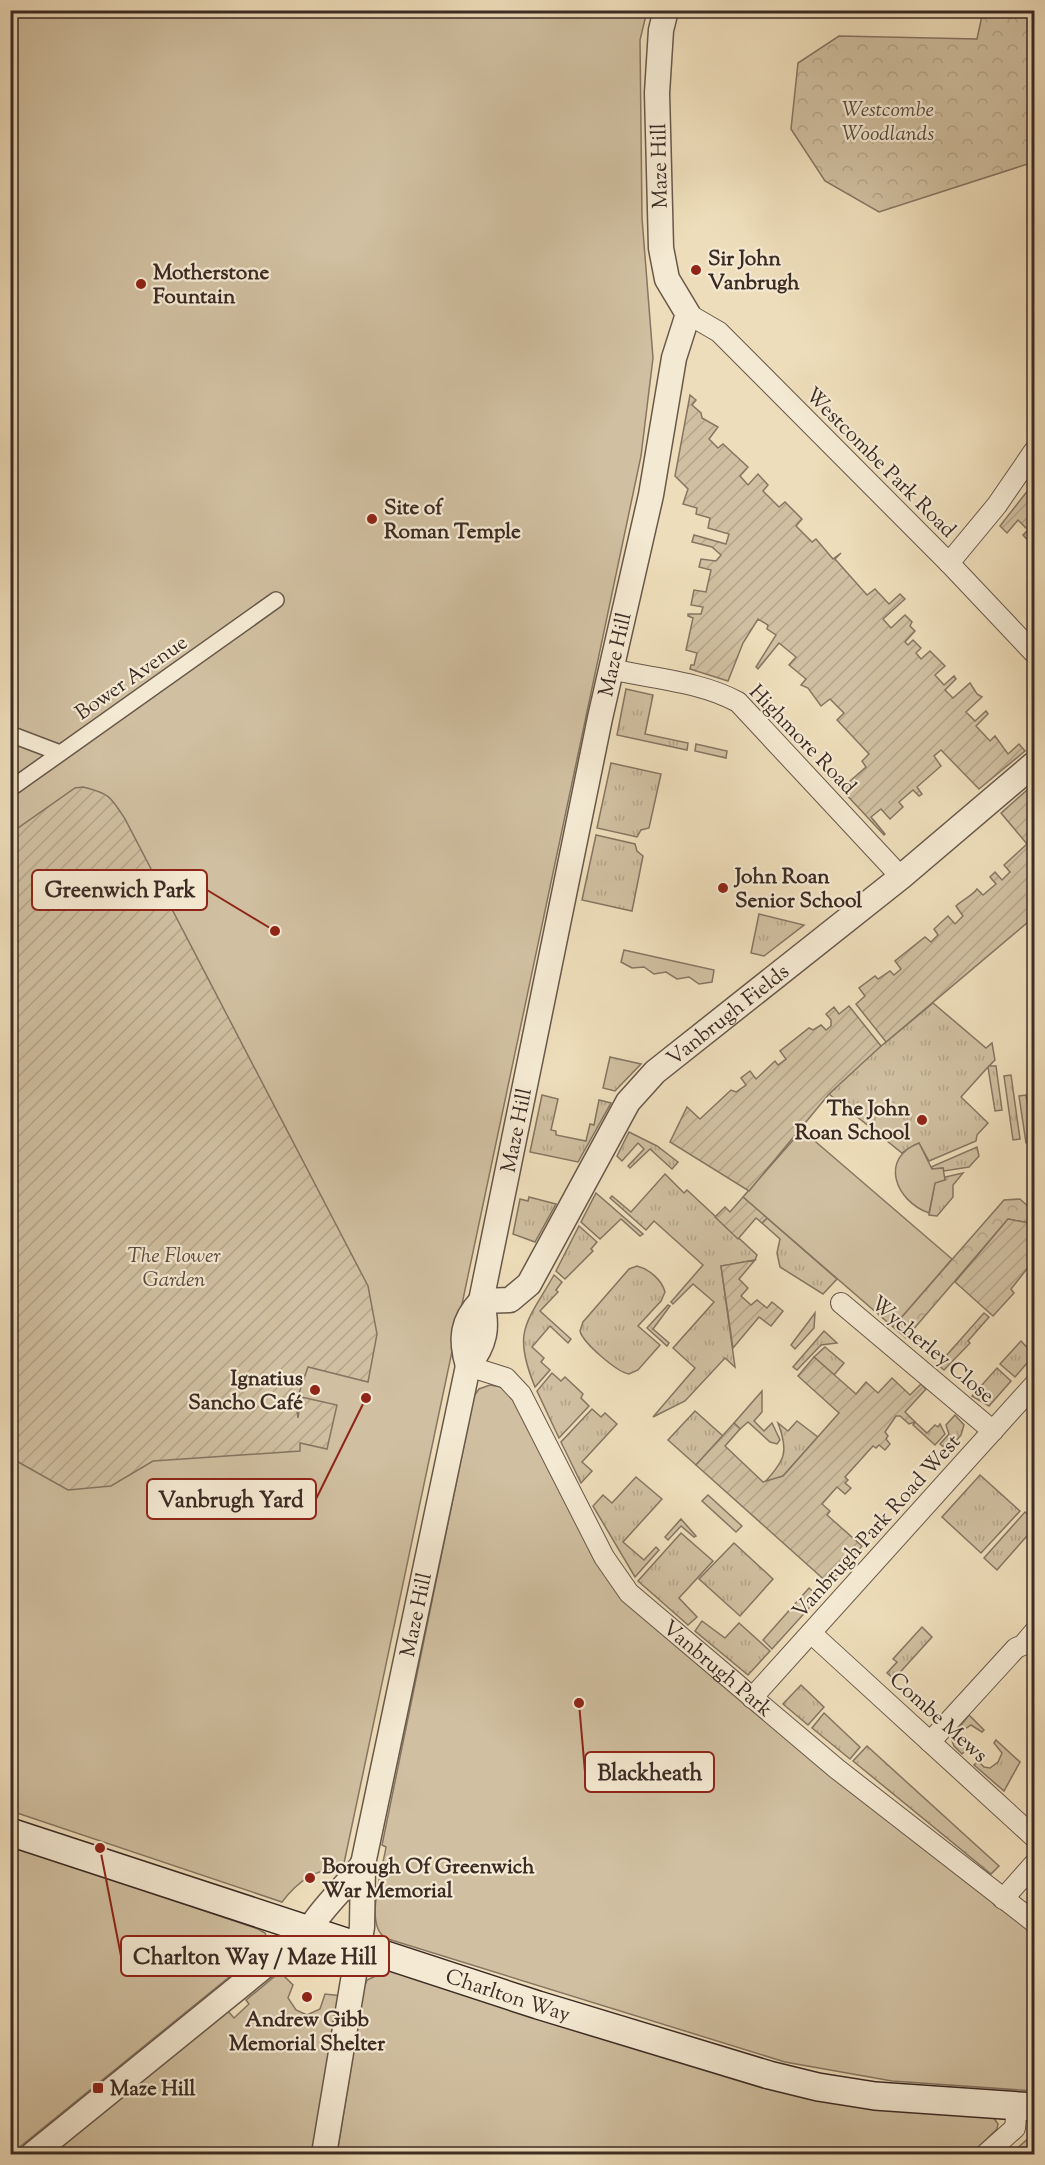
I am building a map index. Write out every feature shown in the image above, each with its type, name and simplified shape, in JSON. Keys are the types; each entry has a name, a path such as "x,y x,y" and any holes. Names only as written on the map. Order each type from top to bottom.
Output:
{"main road":[{"name":"Charlton Way","path":"10,1832 538,2005 818,2087 886,2097 1026,2107"}],"street":[{"name":"Maze Hill","path":"324,2154 358,1947 364,1875 468,1366 462,1347 468,1315 481,1301 611,669 651,495 679,337 688,314 667,279 661,248 657,93 659,47 666,10"},
{"name":"Westcombe Park Road","path":"688,314 719,332 949,563 1035,653"},
{"path":"949,563 997,505 1035,451"},
{"name":"Bower Avenue","path":"10,789 276,600"},
{"name":"Highmore Road","path":"611,669 698,686 722,693 738,702 900,877"},
{"path":"10,734 60,753"},
{"name":"Vanbrugh Fields","path":"481,1301 510,1300 529,1284 617,1121 640,1087 721,1017 900,877 1035,764"},
{"name":"Wycherley Close","path":"841,1304 993,1431"},
{"name":"Vanbrugh Park","path":"468,1366 506,1378 522,1394 604,1557 629,1593 837,1769 1035,1922"},
{"name":"Vanbrugh Park Road West","path":"753,1698 1035,1385"},
{"path":"930,1742 1016,1648 1023,1646 1035,1632"},
{"name":"Combe Mews","path":"811,1633 1035,1837"},
{"path":"1003,1899 1035,1864"},
{"name":"Maze Hill","path":"33,2154 309,1930 330,1924 355,1900 364,1875"},
{"path":"986,2154 1015,2128 1026,2107"}],"green space":[{"path":"11,11 647,11 640,40 642,218 653,358 641,456 343,1868 324,1870 308,1877 282,1902 11,1811"},
{"name":"Westcombe Woodlands","path":"983,11 1034,11 1034,162 879,212 825,181 791,129 798,63 839,36 977,39"},
{"path":"690,395 696,400 692,405 701,413 702,418 718,427 709,439 718,448 723,444 748,467 740,476 748,485 758,474 768,485 763,491 779,507 785,502 802,519 796,526 812,542 816,539 833,559 841,553 835,559 867,595 875,589 889,604 900,594 905,599 883,619 891,628 905,615 912,622 910,626 915,631 905,642 908,645 913,640 921,648 916,653 921,659 930,651 945,666 935,675 944,685 954,676 956,679 945,690 953,698 970,683 977,694 982,697 966,712 975,721 986,711 988,714 976,726 990,741 995,736 1008,754 1019,744 1025,751 979,789 941,750 934,756 941,766 917,787 922,794 919,796 913,790 899,802 903,807 890,819 881,809 871,817 884,835 841,789 866,767 862,761 869,754 837,720 844,713 830,699 821,706 808,688 801,685 806,679 789,665 796,657 779,643 758,669 756,667 776,635 767,629 768,625 758,619 743,643 728,681 690,669 691,665 694,665 697,653 686,650 693,618 688,614 701,614 703,607 691,605 694,590 706,592 711,570 699,567 701,559 716,561 721,555 712,547 692,542 694,535 726,544 729,534 708,528 710,518 696,514 697,508 683,504 688,489 675,476"},
{"path":"1029,489 1034,493 1034,547 1023,535 1028,530 1018,520 1007,533 1000,526"},
{"path":"626,689 653,695 645,734 688,743 687,750 617,735"},
{"path":"696,744 727,751 726,758 695,751"},
{"path":"611,763 661,774 649,828 641,830 637,837 597,828"},
{"path":"1034,784 1034,917 886,1042 856,1004 865,996 859,988 875,976 878,979 890,971 894,975 901,969 895,961 925,937 931,942 938,935 934,929 948,916 955,924 963,916 956,906 977,889 983,895 996,884 990,877 995,872 1002,880 1010,872 1004,865 1027,844 1001,813"},
{"name":"The Flower Garden","path":"83,787 99,791 108,797 125,819 368,1286 377,1334 368,1382 308,1367 296,1402 298,1418 301,1397 337,1405 327,1449 300,1443 300,1451 153,1461 111,1486 68,1490 11,1458 11,833 75,788"},
{"path":"596,835 635,844 637,851 643,856 632,911 582,900"},
{"path":"759,914 804,925 764,956 751,953"},
{"path":"624,950 714,970 712,982 699,984 689,977 677,979 666,972 654,974 644,967 632,968 621,962"},
{"path":"933,1003 986,1048 992,1043 995,1060 989,1066 996,1066 1002,1110 995,1111 988,1067 961,1097 988,1123 977,1135 976,1141 929,1161 919,1143 902,1153 829,1094 863,1061"},
{"path":"849,1006 881,1046 829,1094 749,1191 670,1142 687,1107 700,1119 731,1090 736,1092 746,1085 741,1078 750,1071 756,1079 775,1061 778,1065 786,1059 780,1051 809,1028 813,1030 821,1025 826,1030 831,1026 831,1020 826,1014 834,1007 839,1014"},
{"path":"610,1057 641,1064 615,1091 603,1088"},
{"path":"1011,1075 1020,1139 1013,1140 1004,1076"},
{"path":"542,1095 558,1099 551,1130 556,1131 556,1135 586,1141 590,1124 594,1125 599,1100 611,1103 578,1162 530,1152"},
{"path":"1026,1095 1033,1142 1026,1143 1019,1096"},
{"path":"802,1130 952,1259 893,1327 743,1197"},
{"path":"629,1132 657,1146 678,1162 672,1169 650,1149 630,1168 628,1166 644,1149 638,1143 622,1161 617,1156"},
{"path":"919,1143 932,1169 943,1168 945,1180 935,1183 929,1213 907,1199 896,1179 899,1159 907,1150"},
{"path":"977,1147 979,1156 969,1167 944,1171 943,1168 933,1169 931,1167"},
{"path":"963,1173 953,1185 953,1197 937,1216 929,1215 935,1182"},
{"path":"665,1174 684,1193 687,1190 757,1255 755,1260 721,1266 735,1367 725,1358 685,1401 653,1417 695,1368 673,1348 714,1302 693,1284 673,1304 671,1302 703,1265 654,1221 646,1230 610,1198 612,1196 631,1212"},
{"path":"596,1193 643,1234 640,1236 621,1219 600,1239 581,1222"},
{"path":"529,1197 556,1204 535,1242 513,1234 520,1199 528,1201"},
{"path":"743,1197 767,1218 762,1223 756,1218 738,1239 715,1217 725,1207 730,1212"},
{"path":"1020,1199 1034,1212 1034,1224 1008,1219 906,1338 893,1327 1004,1200"},
{"path":"767,1218 837,1279 823,1294 780,1267 777,1253 780,1239 762,1223"},
{"path":"1008,1219 1034,1224 1034,1260 1011,1289 1014,1293 993,1316 955,1282"},
{"path":"579,1226 597,1242 591,1249 593,1251 565,1279 556,1271"},
{"path":"755,1260 739,1279 748,1288 741,1296 751,1305 757,1300 767,1308 772,1302 783,1311 771,1326 759,1317 733,1348 721,1266"},
{"path":"637,1266 654,1276 661,1283 665,1292 661,1301 638,1326 660,1345 638,1370 629,1374 601,1356 580,1331 583,1322 629,1269"},
{"path":"554,1275 562,1282 556,1290 558,1292 540,1311 571,1339 568,1343 550,1326 532,1347 544,1358 541,1362 550,1370 535,1387 524,1353 525,1328"},
{"path":"668,1305 670,1306 653,1329 669,1343 667,1346 647,1328"},
{"path":"815,1313 814,1328 795,1349 791,1345"},
{"path":"984,1313 989,1317 968,1341 970,1343 944,1370 938,1365"},
{"path":"824,1331 837,1343 821,1345 797,1370 793,1367"},
{"path":"1021,1341 1034,1355 1015,1377 1000,1364"},
{"path":"825,1347 844,1363 834,1375 814,1357"},
{"path":"814,1357 856,1394 866,1382 878,1393 892,1378 910,1395 921,1384 926,1389 905,1412 915,1422 909,1424 900,1416 896,1416 885,1432 890,1444 885,1450 879,1445 876,1448 873,1446 845,1477 848,1480 845,1483 851,1488 845,1494 837,1487 822,1504 830,1511 827,1515 862,1546 829,1584 696,1465 734,1423 740,1429 725,1446 763,1482 783,1476 839,1413 798,1376"},
{"path":"997,1368 1011,1381 989,1406 972,1396"},
{"path":"552,1373 561,1381 565,1377 583,1394 581,1398 589,1406 559,1438 537,1391"},
{"path":"490,1385 501,1387 514,1401 596,1558 986,1895 1034,1932 1034,2091 892,2081 785,2062 388,1939 380,1933 375,1911 386,1847 382,1845 474,1396 479,1389"},
{"path":"762,1391 762,1412 754,1421 764,1431 772,1423 780,1440 777,1444 770,1442 748,1422 740,1429 734,1423"},
{"path":"592,1409 601,1417 605,1413 617,1424 582,1462 592,1471 581,1483 561,1442"},
{"path":"695,1411 723,1436 696,1465 668,1440"},
{"path":"955,1415 964,1425 961,1435 948,1451 940,1444 949,1434 946,1425"},
{"path":"797,1421 818,1437 783,1476 766,1483 783,1455 783,1441 778,1423 788,1431"},
{"path":"915,1422 927,1433 935,1425 938,1427 940,1424 945,1434 935,1445 913,1425"},
{"path":"980,1475 1020,1511 981,1553 942,1517"},
{"path":"636,1477 662,1499 623,1542 644,1560 656,1547 659,1550 635,1577 593,1506 603,1495 612,1503"},
{"path":"708,1495 742,1526 736,1532 702,1501"},
{"path":"1034,1508 1034,1528 997,1570 984,1558 1025,1512 1028,1515"},
{"path":"681,1519 696,1536 694,1537 681,1526 668,1540 665,1537"},
{"path":"681,1533 713,1561 679,1598 697,1617 688,1625 638,1581"},
{"path":"734,1543 773,1579 740,1616 699,1579"},
{"path":"809,1588 819,1597 772,1649 763,1640"},
{"path":"702,1621 725,1638 739,1623 770,1651 748,1675 695,1631"},
{"path":"922,1627 932,1637 894,1679 887,1673 897,1662 893,1659"},
{"path":"801,1685 824,1707 808,1725 783,1704"},
{"path":"824,1713 860,1747 850,1759 812,1728"},
{"path":"969,1715 984,1730 982,1732 971,1725 961,1732 957,1741 966,1750 962,1754 954,1746 951,1738"},
{"path":"996,1740 1020,1762 1004,1791 974,1765 978,1761 984,1767 990,1768 998,1762 1002,1753 994,1743"},
{"path":"867,1746 999,1866 991,1874 853,1761"},
{"path":"11,1841 117,1876 116,1881 258,1929 265,1933 268,1940 265,1947 249,1961 11,2154"},
{"path":"379,1965 993,2117 998,2124 997,2129 971,2154 337,2154 364,1988 367,1980 378,1975"},
{"path":"280,1972 293,1985 288,1998 296,2010 307,2015 320,2009 325,1994 343,1996 316,2154 49,2154 227,2010 234,2018 249,2004 246,2000"},
{"path":"1034,2133 1034,2154 1011,2154"}],"place":[{"name":"Sir John Vanbrugh","path":"696,270"},
{"name":"Motherstone Fountain","path":"141,284"},
{"name":"Site of Roman Temple","path":"372,519"},
{"name":"John Roan Senior School","path":"723,888"},
{"name":"Greenwich Park","path":"275,931"},
{"name":"The John Roan School","path":"922,1120"},
{"name":"Ignatius Sancho Café","path":"315,1390"},
{"name":"Vanbrugh Yard","path":"366,1398"},
{"name":"Blackheath","path":"579,1703"},
{"name":"Charlton Way / Maze Hill","path":"100,1848"},
{"name":"Borough Of Greenwich War Memorial","path":"310,1878"},
{"name":"Andrew Gibb Memorial Shelter","path":"307,1997"},
{"name":"Maze Hill","path":"98,2088"}]}
